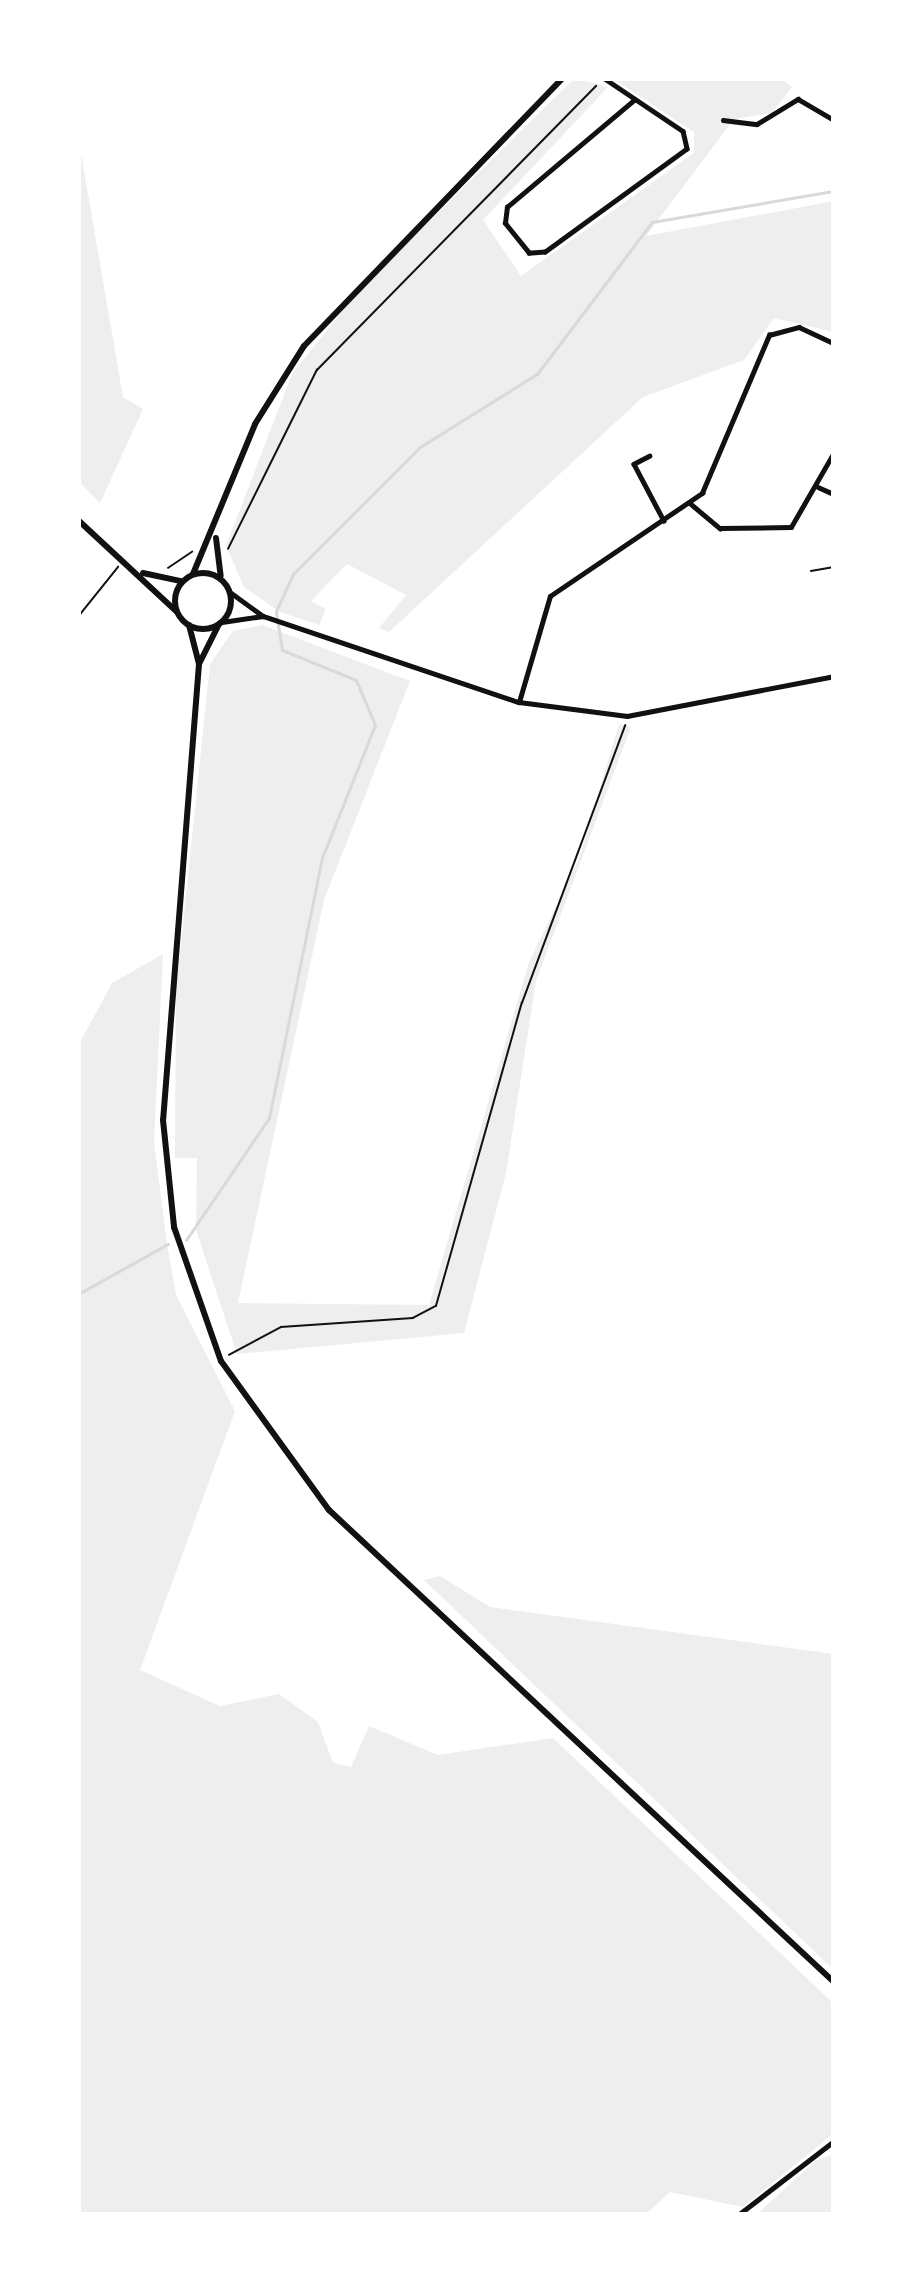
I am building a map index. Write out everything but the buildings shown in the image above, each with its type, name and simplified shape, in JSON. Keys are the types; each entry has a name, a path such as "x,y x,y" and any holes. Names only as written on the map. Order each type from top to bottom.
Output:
{"main road":[{"path":"139,572 182,581 193,574 216,538 255,424 304,346 562,78"},
{"path":"78,520 139,572 189,625 200,664 163,1120 174,1227 221,1361 329,1510 834,1982"},
{"path":"200,664 230,592 221,579 216,538"},
{"path":"193,574 221,579"},
{"path":"177,612 182,581"},
{"path":"189,625 220,623"}],"street":[{"path":"604,78 688,136 687,149 545,252 529,253 505,223 507,207 634,100"},
{"path":"723,120 757,124 798,99 834,120"},
{"path":"519,702 550,596 596,554 691,504 769,335 799,327 834,343"},
{"path":"691,504 720,529 779,530 801,521 832,454"},
{"path":"650,456 634,464 664,521"},
{"path":"818,487 834,494"},
{"path":"230,592 272,620 519,702 627,716 834,676"},
{"path":"220,623 262,616"},
{"path":"738,2215 834,2141"}],"lane":[{"path":"811,571 834,567"}],"path":[{"path":"224,558 316,370 604,78"},
{"path":"78,617 119,572 112,579"},
{"path":"221,1361 281,1328 431,1312 489,1150 522,1003 627,716"}],"shaded area":[{"path":"575,78 608,87 483,220 521,276 694,153 694,132 612,78 780,78 792,87 772,113 734,119 646,236 834,201 834,332 774,318 744,360 643,397 389,632 379,628 406,595 347,564 311,601 326,609 319,625 280,612 244,587 226,546 292,374 361,288"},
{"path":"78,136 123,397 143,409 100,503 78,481"},
{"path":"262,625 410,681 324,900 238,1303 429,1305 529,962 579,859 619,724 631,727 536,981 506,1173 464,1333 237,1354 196,1230 197,1158 175,1158 176,991 210,664 233,631"},
{"path":"163,954 154,1142 167,1244 176,1295 235,1411 140,1670 220,1706 279,1694 318,1722 333,1763 351,1767 369,1726 438,1755 553,1738 834,2004 834,2133 743,2207 670,2192 645,2215 78,2215 78,1046 112,983"},
{"path":"440,1576 490,1607 834,1654 834,1970 424,1580"},
{"path":"834,2154 834,2215 756,2215 815,2161"}],"waterway":[{"path":"186,1240 269,1118 322,858 375,725 356,680 282,650 276,611 293,574 420,447 537,374 652,222 834,191"},
{"path":"78,1294 168,1244"}]}
